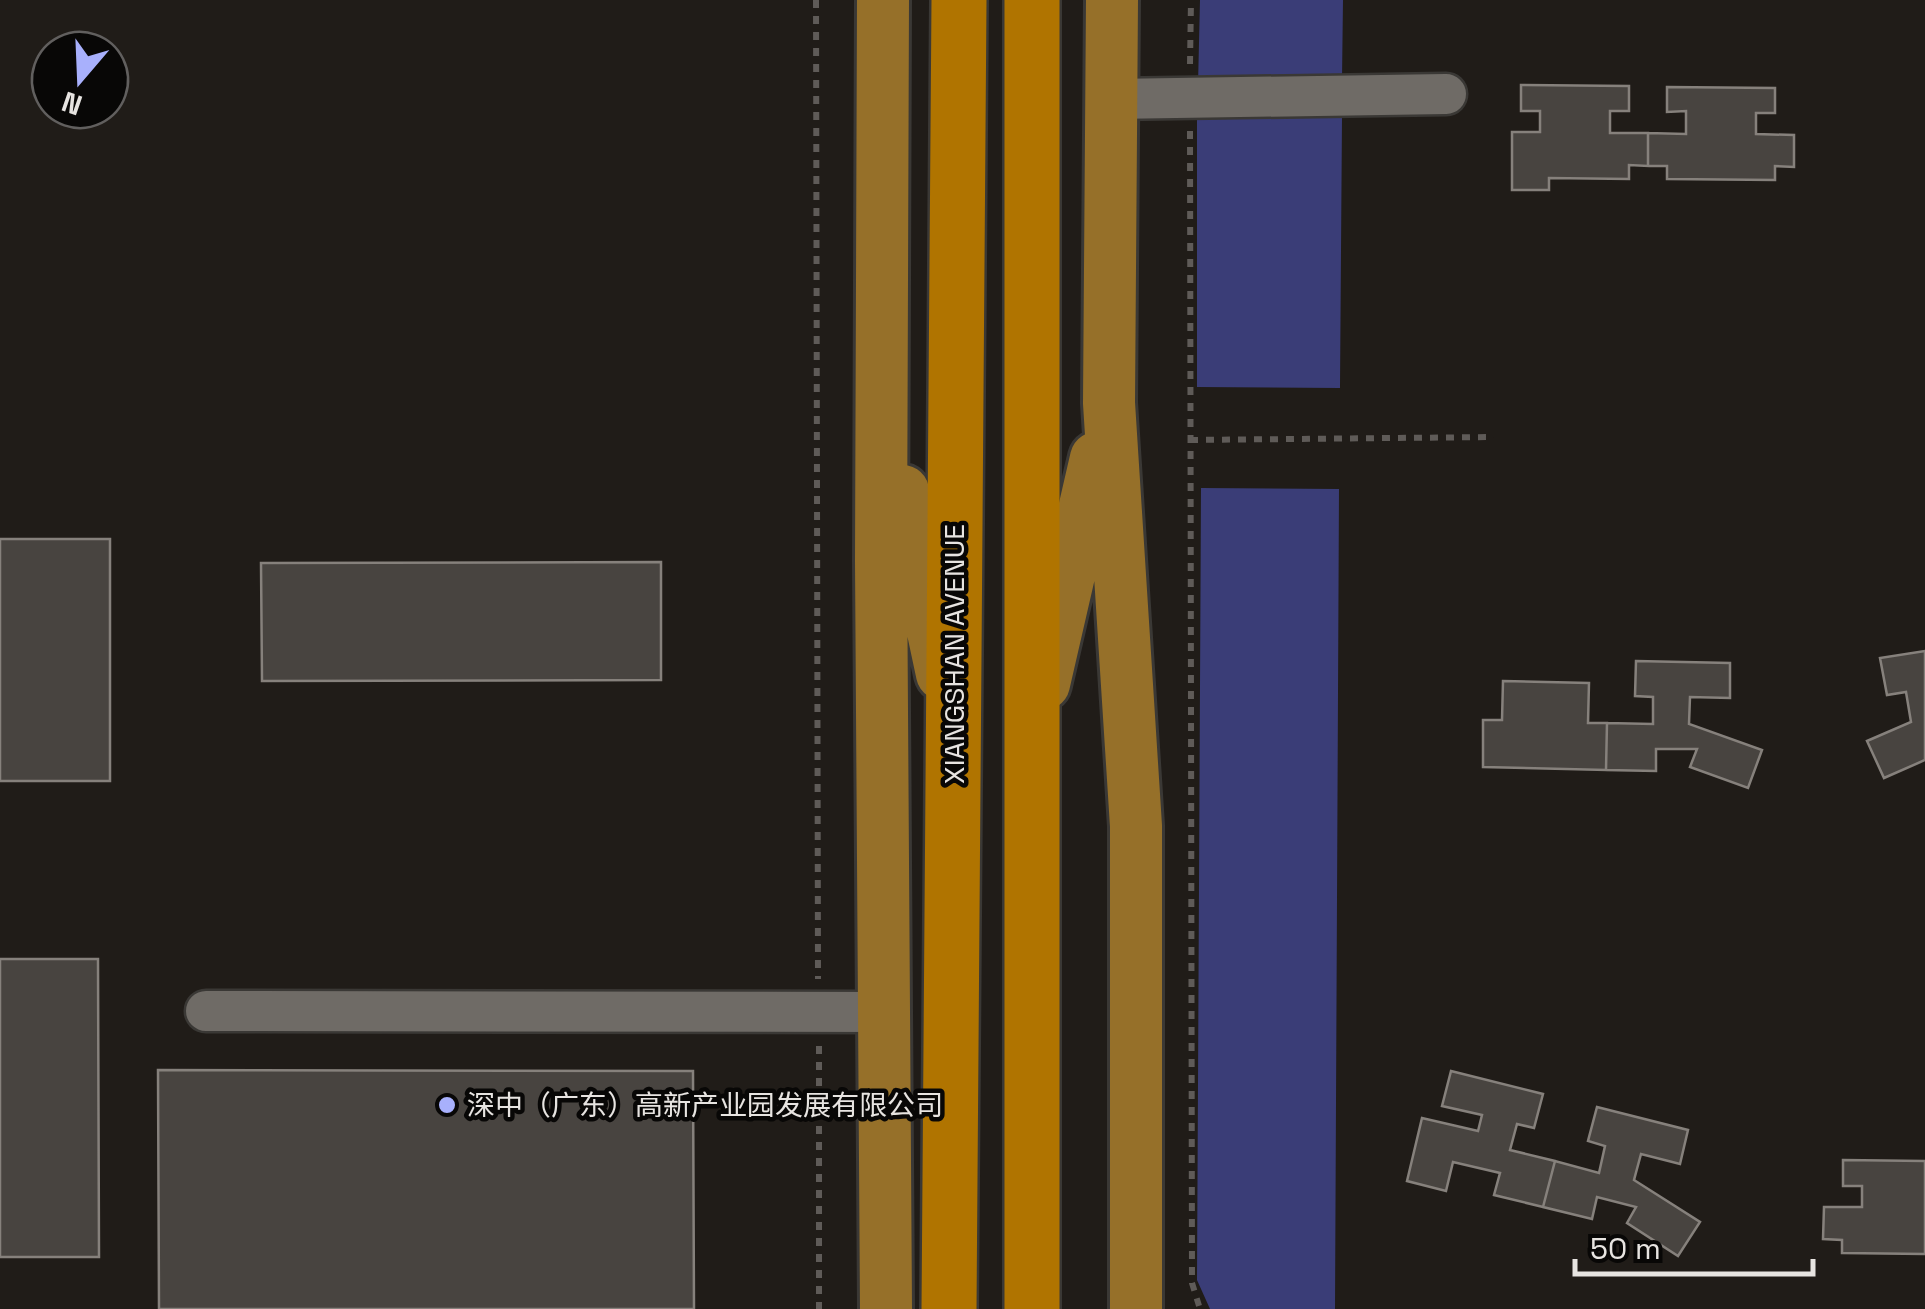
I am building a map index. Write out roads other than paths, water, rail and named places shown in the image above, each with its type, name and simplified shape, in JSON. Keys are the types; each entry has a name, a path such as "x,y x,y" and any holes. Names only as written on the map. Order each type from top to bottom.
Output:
{"highway":[{"name":"XIANGSHAN AVENUE","path":"949,1309 959,0"},
{"path":"1032,0 1032,1309"}],"main road":[{"path":"883,0 886,1309"},
{"path":"1112,0 1110,402 1136,826 1136,1308"},
{"path":"882,392 954,730"},
{"path":"1032,734 1110,402"}],"street":[{"path":"1112,100 1446,94"},
{"path":"206,1011 884,1012"}],"place":[{"name":"深中（广东）高新产业园发展有限公司","path":"447,1105"}]}
